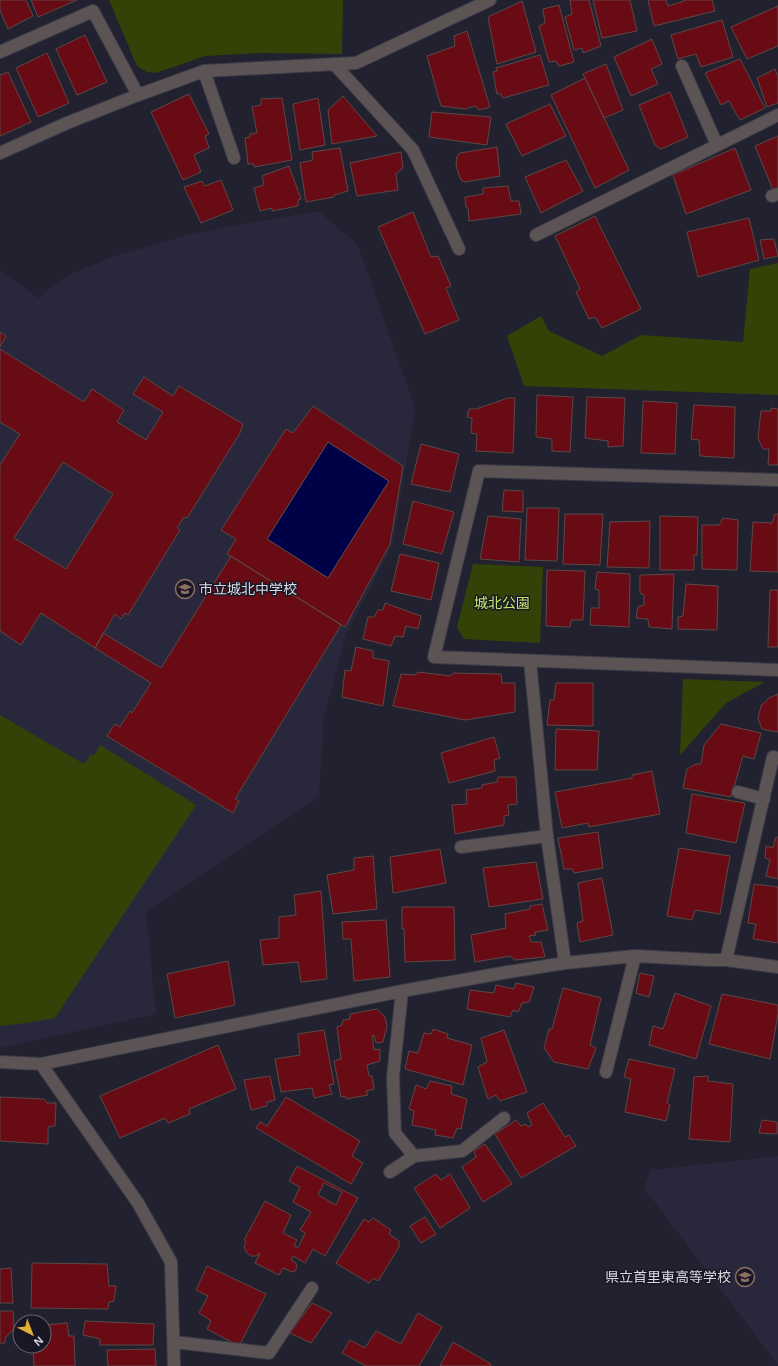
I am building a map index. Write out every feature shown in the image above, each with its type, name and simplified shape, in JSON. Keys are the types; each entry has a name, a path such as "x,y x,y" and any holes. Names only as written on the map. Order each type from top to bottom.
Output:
{"street":[{"path":"0,153 67,123 204,71 356,63 490,0"},
{"path":"0,52 93,11 138,95"},
{"path":"334,64 413,150 459,250"},
{"path":"682,66 717,145"},
{"path":"204,71 234,158"},
{"path":"536,235 778,115"},
{"path":"778,480 479,471 434,657 778,670"},
{"path":"530,661 547,836 565,963"},
{"path":"726,960 773,757 778,758"},
{"path":"738,792 764,799"},
{"path":"461,848 547,836"},
{"path":"606,1072 635,956"},
{"path":"0,1062 41,1064 402,991 565,963 635,956 726,960 778,967"},
{"path":"402,991 393,1077 395,1133 414,1156"},
{"path":"41,1064 138,1202 171,1262 174,1366"},
{"path":"390,1172 414,1156 462,1151 504,1118"},
{"path":"174,1342 269,1353 312,1288"}],"shaded area":[{"name":"市立城北中学校","path":"318,211 358,245 415,408 393,545 346,634 324,717 319,796 146,912 156,1014 0,1048 0,270 38,298 68,275 112,257 194,233"},
{"path":"328,442 389,481 328,578 267,539"},
{"name":"県立首里東高等学校","path":"778,1156 778,1365 644,1188 651,1170"}],"green space":[{"path":"109,0 343,0 342,54 262,53 205,56 156,73 147,72 137,66"},
{"path":"778,263 778,395 524,386 507,336 541,316 549,331 602,356 641,335 743,342 750,269"},
{"name":"城北公園","path":"473,564 543,567 540,643 464,639 457,627"},
{"path":"683,679 765,682 726,703 680,755"},
{"path":"0,715 84,764 91,754 94,756 100,745 196,805 55,1018 0,1026"}],"building":[{"path":"0,0 26,0 33,16 8,29 0,10"},
{"path":"31,0 77,0 38,17"},
{"path":"570,0 589,0 601,46 583,53 582,48 574,50 565,17 572,14"},
{"path":"593,0 630,0 637,31 602,38"},
{"path":"648,0 666,0 668,6 684,0 712,0 715,11 654,26"},
{"path":"522,1 536,52 497,64 488,17"},
{"path":"559,5 574,62 559,66 556,61 549,62 539,26 545,23 543,9"},
{"path":"778,6 778,46 747,59 731,27"},
{"path":"722,20 733,57 701,67 696,54 678,59 671,35"},
{"path":"467,31 490,107 479,110 475,106 465,109 441,106 427,56 455,46 454,36"},
{"path":"85,35 107,82 77,95 56,49"},
{"path":"652,39 662,64 651,69 658,84 631,96 614,57"},
{"path":"47,53 69,103 38,117 16,68"},
{"path":"540,55 549,85 503,98 501,94 497,94 493,72 497,71 496,68"},
{"path":"740,59 765,108 740,120 729,101 721,105 705,73"},
{"path":"606,64 623,110 604,118 583,74"},
{"path":"775,69 778,76 778,103 767,107 757,78"},
{"path":"8,72 31,122 0,136 0,75"},
{"path":"585,78 629,170 595,188 551,95"},
{"path":"670,92 688,137 661,149 655,145 639,105"},
{"path":"189,94 209,134 205,136 209,148 194,155 201,172 183,180 151,112"},
{"path":"343,96 377,136 332,144 328,110"},
{"path":"282,98 292,160 254,167 254,164 248,164 245,138 250,137 250,134 257,133 252,107 261,105 261,99"},
{"path":"318,98 325,145 300,150 293,104"},
{"path":"550,104 566,136 522,156 506,124"},
{"path":"432,112 491,117 487,145 429,137"},
{"path":"778,136 778,188 773,190 755,146"},
{"path":"497,147 500,176 465,182 461,180 456,166 457,156 460,153"},
{"path":"340,148 348,191 334,195 334,197 306,202 300,163 313,160 312,152"},
{"path":"735,148 751,190 686,214 673,175"},
{"path":"401,152 403,168 396,174 398,190 357,196 350,163"},
{"path":"566,160 583,191 541,213 525,177"},
{"path":"289,166 301,199 298,200 298,206 272,211 272,208 260,211 254,188 264,185 262,176"},
{"path":"221,180 233,210 201,223 184,187 202,181 205,186"},
{"path":"508,186 511,201 519,201 521,214 469,221 465,197 483,194 483,188"},
{"path":"413,212 431,257 438,256 451,286 446,288 459,320 425,334 378,227"},
{"path":"595,216 641,309 602,328 595,317 589,319 576,292 580,289 555,236"},
{"path":"749,218 759,260 698,277 687,232"},
{"path":"774,239 778,256 764,259 760,240"},
{"path":"0,332 6,336 0,347"},
{"path":"0,349 84,402 92,389 124,410 117,422 146,440 163,412 133,394 144,377 173,396 179,386 243,424 240,433 187,518 184,517 177,528 180,530 128,615 125,613 121,619 115,614 95,648 41,613 21,645 0,631 0,465 20,434 0,422","holes":["63,462 113,494 66,569 14,538"]},
{"path":"537,395 573,397 570,452 552,451 552,439 536,437"},
{"path":"587,397 625,398 623,446 608,447 608,441 585,438"},
{"path":"508,398 515,398 513,453 476,451 477,434 471,433 472,418 467,417 469,409 476,409"},
{"path":"643,401 677,403 675,454 641,453"},
{"path":"694,405 735,407 734,458 700,456 699,440 691,439"},
{"path":"313,406 403,466 390,544 345,627 227,554 236,539 221,530 286,429 293,433","holes":["328,442 389,481 328,578 267,539"]},
{"path":"771,408 778,409 778,465 768,465 769,449 763,449 758,438 761,411 771,411"},
{"path":"421,444 459,454 450,492 411,484"},
{"path":"504,490 523,491 523,512 502,511"},
{"path":"413,501 454,512 442,554 403,544"},
{"path":"527,508 559,508 557,561 525,560"},
{"path":"565,514 603,514 600,565 563,564"},
{"path":"775,514 778,514 778,572 750,571 753,522 772,523"},
{"path":"488,516 521,519 519,562 480,559"},
{"path":"660,516 698,517 697,555 694,555 694,570 660,570"},
{"path":"723,518 738,520 737,570 702,569 702,525 719,525"},
{"path":"650,521 649,568 607,567 610,522"},
{"path":"400,554 439,563 431,600 391,591"},
{"path":"231,556 341,625 235,799 239,801 233,813 107,736 115,724 120,727 130,711 132,713 151,683 95,648 103,633 161,668"},
{"path":"547,570 585,571 583,620 571,620 570,627 546,626"},
{"path":"597,572 630,574 629,627 590,625 591,608 599,608 599,590 595,589"},
{"path":"674,574 672,629 649,627 648,619 636,618 638,607 644,605 644,595 640,593 640,575"},
{"path":"686,584 718,586 717,630 678,629 678,617 683,616"},
{"path":"770,590 778,590 778,647 768,647"},
{"path":"385,603 421,616 418,629 406,626 403,637 395,636 391,646 363,639 368,617 374,617 378,610 383,610"},
{"path":"356,647 373,651 373,658 389,661 383,706 342,697 345,670 351,671"},
{"path":"418,672 451,676 453,673 501,674 502,683 515,683 515,712 465,720 393,706 401,674 415,675"},
{"path":"556,683 593,683 593,726 547,725 550,700 554,700"},
{"path":"778,694 778,732 762,729 758,718 761,706 769,698"},
{"path":"721,724 761,733 754,759 743,756 731,797 683,788 687,769 696,764 701,764 704,745"},
{"path":"556,729 599,731 597,770 555,770"},
{"path":"494,737 500,758 494,760 495,771 449,783 441,753"},
{"path":"652,771 660,814 589,827 588,823 562,828 555,792 632,778 632,775"},
{"path":"498,777 516,777 517,804 508,805 509,815 504,816 504,825 455,834 452,805 467,804 466,790 482,788 482,785 497,782"},
{"path":"692,794 745,803 736,843 686,833"},
{"path":"598,832 603,868 574,873 572,869 564,869 558,838"},
{"path":"776,837 778,837 778,879 766,876 770,860 765,858 766,846 773,848"},
{"path":"679,848 730,856 720,914 695,910 692,920 667,916"},
{"path":"440,849 446,883 393,893 390,857"},
{"path":"373,856 377,909 333,914 327,875 354,870 354,858"},
{"path":"536,862 543,899 489,907 483,868"},
{"path":"602,878 613,935 580,942 577,923 583,921 578,883"},
{"path":"754,884 778,887 778,943 753,939 756,924 748,923"},
{"path":"321,891 327,979 301,982 298,962 263,965 260,940 279,938 279,917 296,915 294,895"},
{"path":"542,904 548,930 535,932 536,935 529,936 531,942 541,942 545,957 515,960 510,956 475,962 471,935 506,928 505,914 530,909 530,906"},
{"path":"402,907 454,907 455,960 405,962"},
{"path":"386,920 390,977 354,981 351,939 343,939 342,922"},
{"path":"228,961 235,1005 175,1018 167,974"},
{"path":"640,973 654,976 649,997 636,993"},
{"path":"516,983 534,987 529,1002 522,1003 518,1012 513,1010 510,1017 467,1009 470,990 494,993 496,985 514,989"},
{"path":"563,988 601,998 590,1045 596,1048 588,1069 554,1062 544,1048 549,1029 552,1029"},
{"path":"675,993 711,1006 696,1059 649,1045 653,1026 663,1029"},
{"path":"722,994 778,1005 778,1014 770,1059 709,1044"},
{"path":"377,1009 385,1017 387,1026 383,1042 376,1043 374,1035 372,1036 374,1050 380,1049 380,1061 367,1065 369,1076 372,1076 374,1089 366,1091 368,1095 346,1099 345,1096 341,1097 334,1061 341,1059 337,1027 342,1025 343,1020 350,1019 350,1014"},
{"path":"433,1029 448,1034 447,1038 472,1045 463,1085 405,1069 409,1051 418,1053 424,1033 431,1034"},
{"path":"324,1030 334,1084 329,1085 332,1094 314,1098 312,1088 281,1092 275,1059 300,1055 298,1034"},
{"path":"504,1030 527,1092 500,1101 496,1095 488,1099 478,1067 487,1062 481,1038"},
{"path":"218,1045 236,1089 189,1109 190,1114 168,1123 165,1118 120,1138 100,1096"},
{"path":"629,1059 675,1069 667,1103 670,1105 666,1121 625,1112 631,1079 624,1077"},
{"path":"270,1076 275,1100 267,1102 267,1106 251,1110 244,1080"},
{"path":"708,1076 708,1081 733,1084 730,1142 689,1139 694,1077"},
{"path":"430,1081 452,1086 451,1094 467,1099 461,1129 457,1128 453,1138 435,1135 436,1130 412,1125 414,1111 409,1109 416,1085 426,1089"},
{"path":"0,1097 44,1099 47,1103 56,1103 55,1126 48,1127 48,1144 0,1141"},
{"path":"286,1097 360,1141 352,1156 363,1163 351,1184 256,1128 260,1122 267,1126"},
{"path":"543,1103 565,1137 569,1135 576,1146 521,1178 495,1134 516,1120 521,1126 526,1124 528,1127 532,1125 527,1113"},
{"path":"762,1120 777,1122 777,1134 759,1133"},
{"path":"485,1144 512,1184 483,1202 462,1167 476,1157 474,1151"},
{"path":"297,1166 358,1198 325,1256 313,1249 305,1263 293,1256 291,1260 296,1263 297,1267 295,1271 292,1272 283,1268 279,1275 255,1263 260,1253 256,1256 251,1256 247,1253 244,1247 246,1242 244,1240 265,1201 291,1215 283,1233 297,1240 294,1246 298,1248 305,1233 300,1230 311,1212 293,1202 300,1187 289,1181","holes":["324,1183 342,1192 336,1205 318,1195"]},
{"path":"436,1174 441,1180 450,1174 470,1208 440,1228 414,1188"},
{"path":"425,1217 436,1234 421,1243 410,1226"},
{"path":"373,1218 391,1230 389,1234 399,1241 399,1247 378,1281 373,1278 369,1283 336,1263 364,1219 369,1222"},
{"path":"32,1263 107,1264 109,1286 116,1286 114,1301 109,1302 108,1309 31,1308"},
{"path":"207,1266 266,1294 239,1346 207,1329 211,1321 199,1313 208,1296 196,1290"},
{"path":"11,1268 13,1303 0,1303 0,1269"},
{"path":"312,1303 332,1313 311,1343 290,1333"},
{"path":"0,1311 13,1311 12,1331 5,1338 5,1343 0,1343"},
{"path":"418,1313 442,1327 419,1366 366,1366 342,1353 350,1340 365,1348 376,1331 401,1344"},
{"path":"85,1321 154,1324 153,1345 100,1345 100,1339 83,1335"},
{"path":"67,1323 69,1336 74,1336 75,1366 34,1366 33,1354 52,1354 52,1324"},
{"path":"453,1342 491,1364 490,1366 440,1366"},
{"path":"155,1349 156,1366 108,1366 107,1350"}],"place":[{"name":"市立城北中学校","path":"185,589"},
{"name":"県立首里東高等学校","path":"745,1277"}]}
